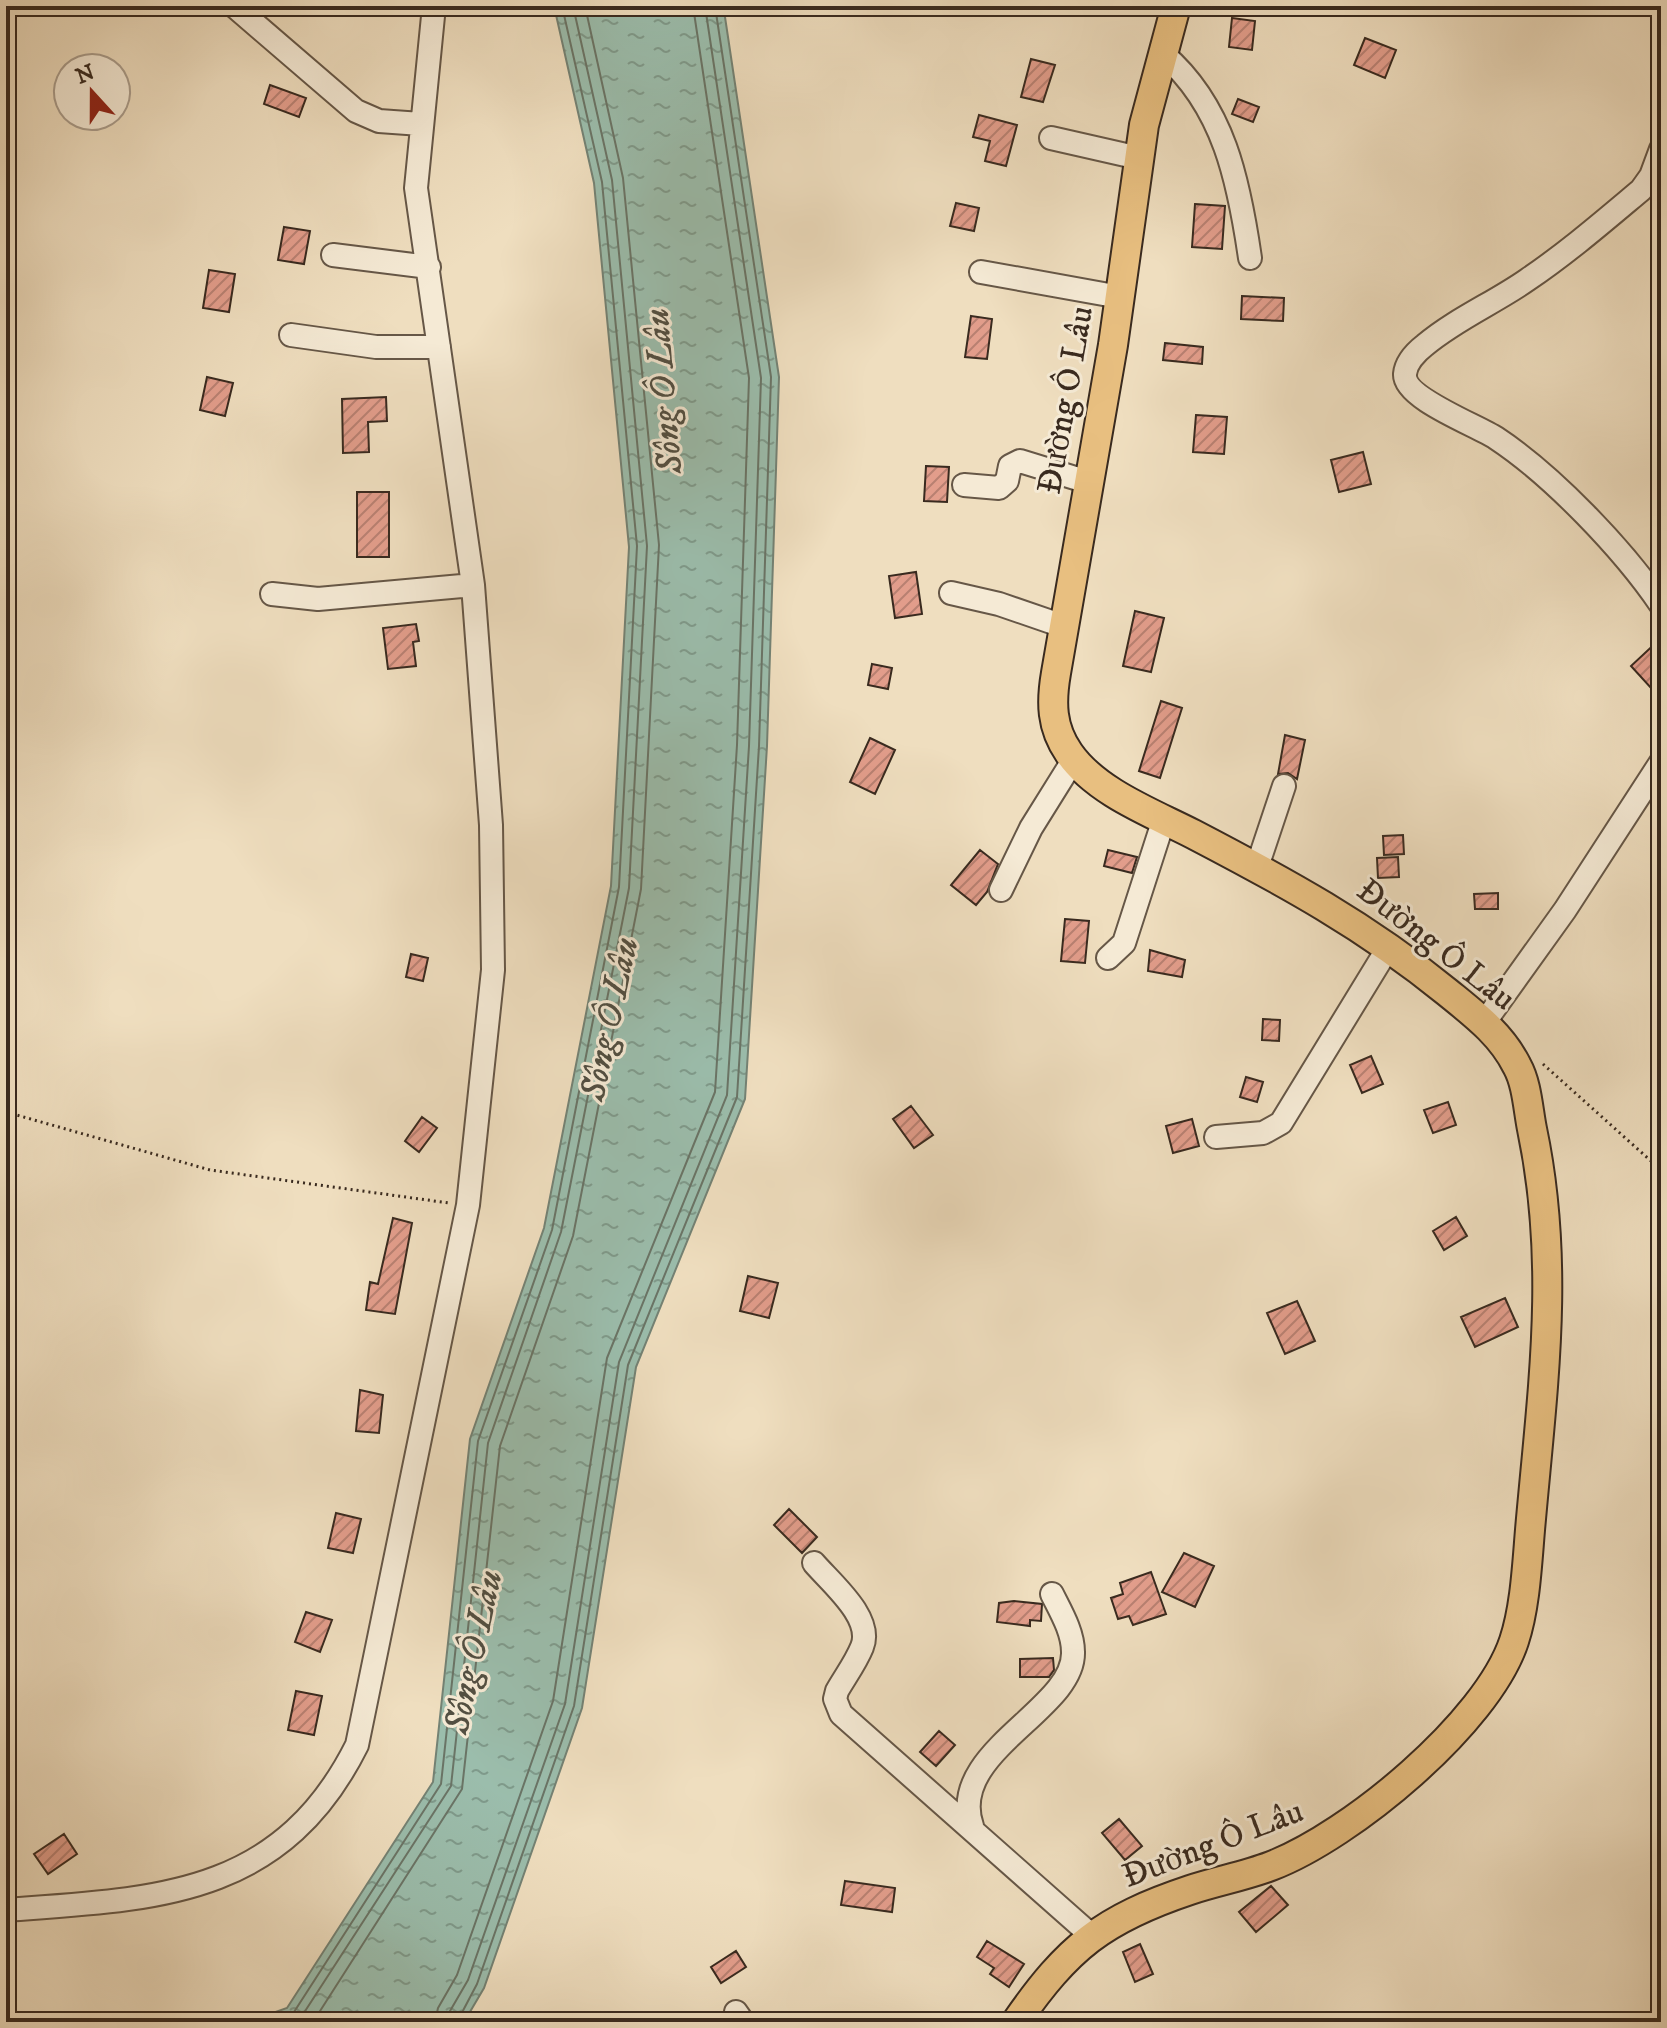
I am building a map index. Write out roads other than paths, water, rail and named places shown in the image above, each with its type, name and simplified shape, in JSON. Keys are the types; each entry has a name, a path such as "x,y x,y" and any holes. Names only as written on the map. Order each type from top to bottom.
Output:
{"main road":[{"name":"Đường Ô Lâu","path":"1016,2022 1049,1975 1111,1923 1187,1891 1271,1866 1325,1841 1409,1777 1450,1735 1491,1684 1514,1642 1527,1566 1550,1299 1543,1180 1521,1072 1508,1050 1484,1023 1388,948 1310,895 1092,779 1059,736 1051,704 1063,626 1120,297 1144,125 1176,6"}],"street":[{"path":"234,6 356,111 379,121 421,124"},
{"path":"6,1910 118,1902 177,1891 230,1874 273,1849 311,1817 339,1781 357,1745 468,1205 489,1025 494,904 473,585 416,188 434,6"},
{"path":"1163,54 1186,75 1209,106 1234,171 1250,258"},
{"path":"1051,138 1139,158"},
{"path":"1661,149 1651,176 1641,190 1528,280 1423,346 1405,373 1406,384 1416,395 1475,424 1509,446 1547,480 1626,560 1661,605"},
{"path":"333,255 429,267"},
{"path":"981,272 1120,297"},
{"path":"291,335 376,347 439,347"},
{"path":"964,485 999,488 1007,481 1010,466 1020,461 1088,482"},
{"path":"272,594 318,599 473,585"},
{"path":"951,593 999,604 1063,626"},
{"path":"1001,890 1031,828 1074,759"},
{"path":"1484,1023 1565,910 1661,762"},
{"path":"1257,867 1284,786"},
{"path":"1108,958 1124,943 1164,819"},
{"path":"1216,1137 1263,1133 1281,1123 1388,948"},
{"path":"814,1563 858,1615 864,1631 863,1646 837,1691 835,1699 841,1714 972,1826 1092,1936"},
{"path":"972,1826 966,1805 971,1789 1008,1737 1059,1687 1071,1666 1072,1643 1052,1594"}],"water":[{"name":"Sông Ô Lâu","path":"554,6 722,6 725,17 779,377 767,746 745,1099 636,1367 582,1708 484,1988 464,2022 247,2022 287,2008 433,1782 470,1439 544,1228 611,886 629,547 594,183"}]}
